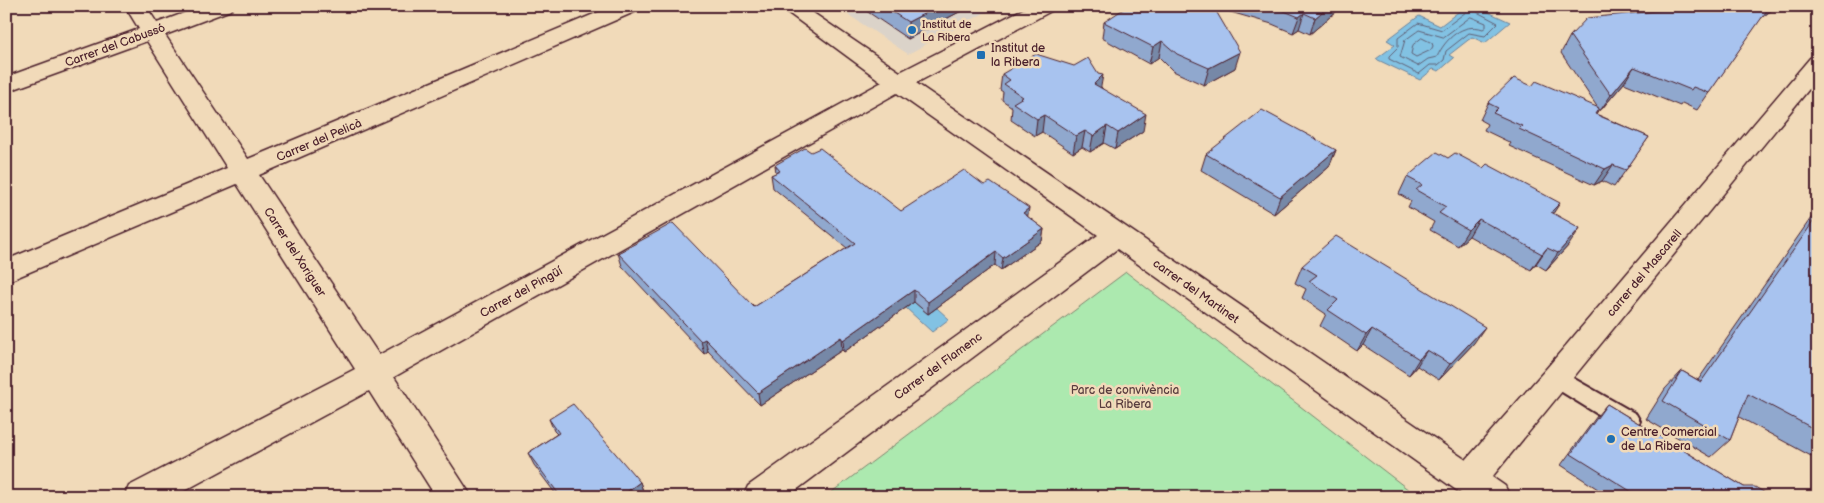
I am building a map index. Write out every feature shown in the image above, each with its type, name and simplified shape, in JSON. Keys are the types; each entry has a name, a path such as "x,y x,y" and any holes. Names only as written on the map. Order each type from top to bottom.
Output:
{"street":[{"name":"Carrer del Xoriguer","path":"135,6 455,497"},
{"name":"Carrer del Cabussó","path":"6,85 224,6"},
{"name":"Carrer del Pelicà","path":"6,272 244,173 632,6"},
{"path":"789,6 899,83"},
{"name":"Carrer del Pingüí","path":"141,497 374,373 899,83 1046,6"},
{"name":"carrer del Mascarell","path":"1468,480 1558,378 1818,63"},
{"name":"carrer del Martinet","path":"899,83 1493,497"},
{"name":"Carrer del Flamenc","path":"760,497 1116,236"}],"lane":[{"path":"1558,378 1643,430"}],"shaded area":[{"name":"Institut de La Ribera","path":"835,6 997,6 908,54"}],"green space":[{"name":"Parc de convivència La Ribera","path":"1126,272 1418,497 825,497"}],"water":[{"path":"1466,6 1475,6 1510,22 1485,43 1472,37 1449,55 1454,58 1439,71 1433,69 1420,80 1376,59 1395,45 1387,40 1419,16 1440,26"},
{"path":"914,302 928,314 937,308 949,319 932,332 906,308"}],"building":[{"path":"883,6 939,6 908,22"},
{"path":"1128,6 1213,6 1240,52 1209,68 1177,54 1162,41 1153,47 1104,22"},
{"path":"1272,6 1329,6 1315,18 1304,13 1299,17"},
{"path":"1705,6 1770,6 1709,93 1693,87 1691,90 1634,67 1611,95 1570,36 1587,18"},
{"path":"1036,54 1074,66 1088,58 1098,74 1103,75 1094,84 1146,114 1118,133 1107,126 1093,136 1085,131 1076,136 1044,115 1037,119 1013,103 1023,97 1004,84 1010,80 1002,74"},
{"path":"1514,78 1532,86 1536,81 1599,108 1595,114 1649,137 1626,170 1613,165 1605,169 1519,129 1522,126 1493,113 1498,108 1488,103"},
{"path":"1262,110 1336,150 1280,197 1206,154"},
{"path":"805,148 811,152 820,148 901,211 964,170 984,185 990,182 1029,208 1023,213 1044,229 1003,258 996,252 928,302 914,290 843,340 841,337 758,393 705,339 701,341 618,253 673,223 754,307 855,243 771,175 780,171 775,165"},
{"path":"1437,152 1448,158 1455,153 1483,168 1487,164 1560,203 1551,212 1580,228 1558,253 1547,248 1542,254 1479,219 1468,230 1439,213 1446,207 1416,190 1422,185 1407,177"},
{"path":"1818,215 1818,431 1748,394 1730,440 1663,401 1682,371 1701,382"},
{"path":"1336,236 1485,327 1450,364 1427,350 1419,359 1372,329 1366,335 1328,310 1338,300 1309,281 1317,275 1302,266"},
{"path":"573,404 640,482 620,497 561,497 528,453 559,433 549,419"},
{"name":"Centre Comercial de La Ribera","path":"1607,404 1744,487 1755,487 1772,497 1640,497 1571,454"}],"place":[{"name":"Institut de La Ribera","path":"912,30"},
{"name":"Institut de la Ribera","path":"981,55"},
{"name":"Centre Comercial de La Ribera","path":"1611,439"}]}
